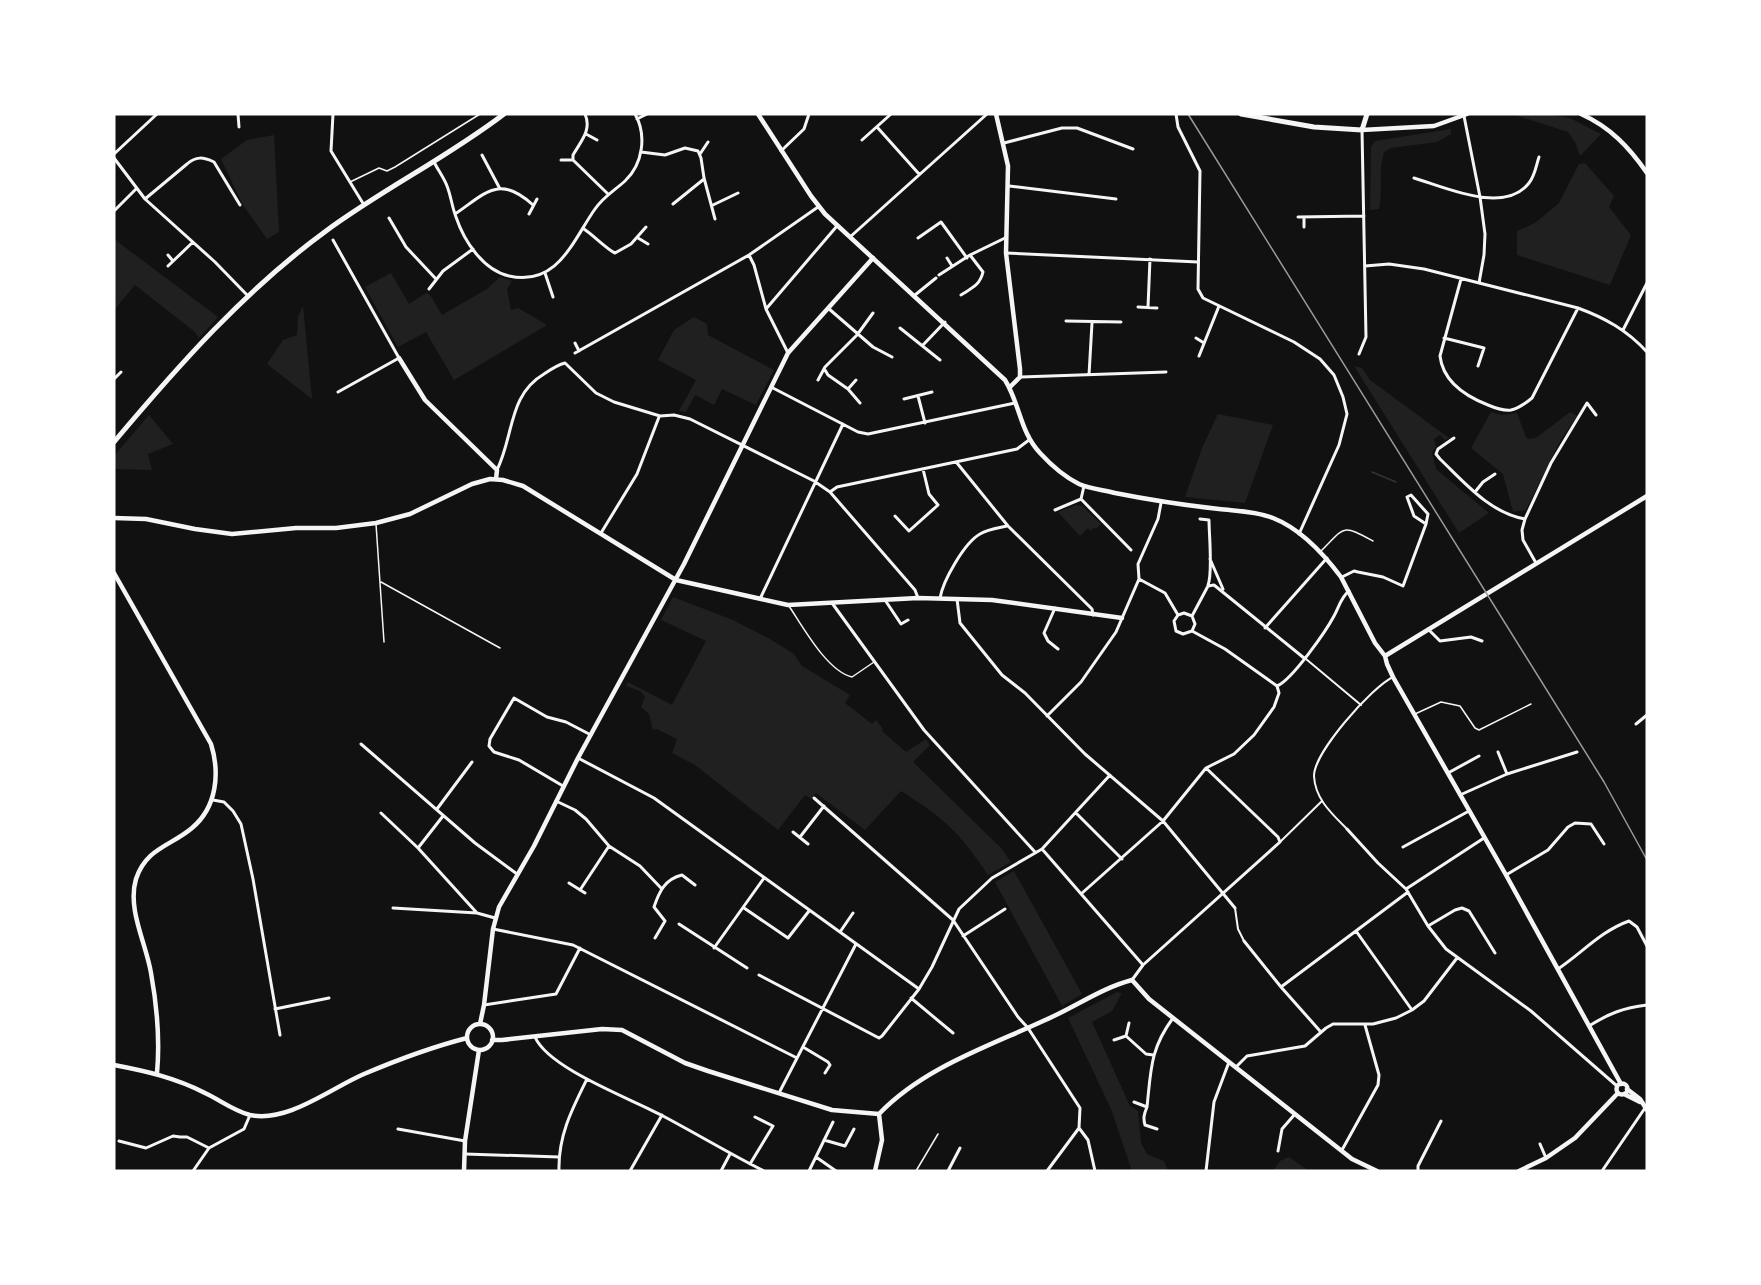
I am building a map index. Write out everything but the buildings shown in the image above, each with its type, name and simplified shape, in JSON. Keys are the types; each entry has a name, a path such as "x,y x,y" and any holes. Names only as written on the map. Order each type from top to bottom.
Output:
{"main road":[{"path":"114,442 166,382 248,296 284,263 364,205 504,114"},
{"path":"1241,114 1314,127 1362,130 1366,114"}],"street":[{"path":"157,114 114,156 145,200 193,242 248,296"},
{"path":"238,114 239,127"},
{"path":"333,114 331,151 364,205"},
{"path":"573,160 573,155 586,134 588,122 585,114"},
{"path":"433,160 447,185 459,225 473,249 484,262 500,273 524,277 545,272 560,261 607,193 626,180 641,152 643,135 635,114"},
{"path":"638,119 647,114"},
{"path":"758,114 818,207 996,370 1010,387 1029,440 1051,463 1071,479 1084,486 1161,503 1258,514 1278,520 1299,534 1327,558 1349,591 1375,643 1385,656 1393,677 1506,875 1623,1092 1640,1102 1646,1109 1602,1171"},
{"path":"782,151 804,129 809,114"},
{"path":"862,140 891,114"},
{"path":"850,237 987,114"},
{"path":"996,114 1008,166 1009,186 1005,238 1020,377"},
{"path":"1176,114 1178,127 1200,171 1198,262 1200,294 1203,298 1294,342 1320,358 1334,375 1343,397 1347,414 1339,445 1299,534"},
{"path":"1581,114 1613,133 1647,173"},
{"path":"1359,354 1366,337 1362,130 1434,126 1465,115 1480,197 1485,241 1479,283"},
{"path":"877,127 919,174"},
{"path":"1004,143 1062,128 1077,128 1133,150"},
{"path":"586,134 597,140"},
{"path":"708,142 700,154 715,219"},
{"path":"641,152 666,155 685,148 693,149 700,154"},
{"path":"482,155 499,187"},
{"path":"145,200 193,159 200,157 214,162 240,205"},
{"path":"1414,178 1480,197 1496,199 1519,192 1533,177 1539,157"},
{"path":"561,160 573,160 607,193"},
{"path":"673,204 704,178"},
{"path":"1009,186 1116,198"},
{"path":"455,214 484,194 499,187 512,190 533,205"},
{"path":"114,211 136,189"},
{"path":"712,205 738,193"},
{"path":"529,214 537,199"},
{"path":"575,353 749,255 818,207"},
{"path":"1298,218 1364,216"},
{"path":"389,218 406,246 436,279"},
{"path":"1304,218 1304,227"},
{"path":"918,238 941,222 983,272 976,286 961,295"},
{"path":"766,309 838,226"},
{"path":"584,229 598,238 609,251 615,253 638,238 646,227"},
{"path":"638,238 648,244"},
{"path":"915,295 952,266 1005,238"},
{"path":"333,240 425,400 497,470"},
{"path":"168,266 193,242"},
{"path":"429,289 444,271 473,249"},
{"path":"1006,253 1198,262"},
{"path":"168,255 173,261"},
{"path":"749,255 766,309 788,353"},
{"path":"480,1024 495,918 517,874 676,580 788,353 873,258"},
{"path":"947,258 952,266"},
{"path":"1148,307 1150,259"},
{"path":"1365,266 1389,264 1407,266 1578,308 1600,316 1623,330 1647,352"},
{"path":"545,272 553,297"},
{"path":"1461,279 1440,356 1443,373 1471,399 1497,408 1510,410 1524,405 1532,398 1578,308"},
{"path":"1623,330 1647,283"},
{"path":"1199,356 1219,306"},
{"path":"1138,307 1157,308"},
{"path":"828,308 873,347 892,357"},
{"path":"818,380 825,367 857,334 873,313"},
{"path":"1066,321 1121,322"},
{"path":"923,345 945,322"},
{"path":"1089,375 1092,323"},
{"path":"900,328 940,360"},
{"path":"1196,338 1204,343"},
{"path":"1444,338 1484,348 1478,366"},
{"path":"575,343 579,351"},
{"path":"338,392 399,358"},
{"path":"496,479 518,402 524,390 532,381 558,365 567,364 596,393 624,407 660,416 684,417 830,492 915,590 918,598"},
{"path":"825,370 828,375 848,389 860,403"},
{"path":"114,379 121,372"},
{"path":"1010,387 1020,377 1166,372"},
{"path":"848,389 856,380"},
{"path":"771,387 843,424 868,434 1015,403"},
{"path":"904,399 932,392"},
{"path":"918,396 925,423"},
{"path":"1536,563 1523,540 1522,530 1525,519 1551,463 1587,403 1596,415"},
{"path":"601,532 637,474 660,416"},
{"path":"760,599 843,424"},
{"path":"1454,438 1438,450 1436,454 1440,459 1496,509 1511,517 1525,519"},
{"path":"830,492 837,487 1017,449 1029,440"},
{"path":"957,463 1008,526 1092,609 1093,615"},
{"path":"896,516 909,531 938,505 929,494 923,469"},
{"path":"1475,492 1483,482 1495,474"},
{"path":"114,518 146,519 232,534 296,528 336,528 376,523 410,514 472,484 496,479 523,486 676,580 760,599 788,605 918,598 992,600 1122,618"},
{"path":"1081,499 1084,486"},
{"path":"1341,577 1353,571 1383,577 1403,586 1426,525 1428,514 1411,495 1407,497 1414,516 1426,525"},
{"path":"1385,656 1647,496"},
{"path":"1055,510 1081,499"},
{"path":"1081,499 1131,550"},
{"path":"1047,716 1081,682 1116,632 1138,579 1138,564 1158,519 1161,503"},
{"path":"1200,519 1215,519"},
{"path":"1192,631 1195,624 1192,616 1211,577 1209,520"},
{"path":"940,598 952,567 971,542 979,534 1008,526"},
{"path":"1265,628 1327,558"},
{"path":"1210,559 1223,591"},
{"path":"114,573 211,744 217,768 213,800 193,828 153,853 141,867 134,887 136,913 147,952 154,996 159,1046 157,1073"},
{"path":"1138,579 1165,593 1178,615"},
{"path":"1208,586 1212,584 1223,591 1361,705"},
{"path":"1277,686 1282,684 1304,658 1328,626 1344,595 1349,591"},
{"path":"957,599 958,618 963,627 1002,675 1025,693 1085,754 1163,821 1223,892 1235,908 1238,929 1244,941 1321,1031"},
{"path":"885,600 901,624 908,620"},
{"path":"832,603 924,730 1035,852"},
{"path":"1055,608 1044,633 1048,641 1058,649"},
{"path":"1081,894 1163,821 1206,768 1234,754 1262,725 1278,699 1277,686 1225,649 1192,631 1182,634 1176,631 1173,624 1178,615 1184,613 1192,616"},
{"path":"1428,629 1440,641 1471,637 1482,641"},
{"path":"1393,677 1382,682 1324,749 1314,775 1316,788 1322,801 1378,863 1407,891 1428,926 1446,949 1531,1011 1619,1085 1626,1086 1623,1092 1582,1131 1546,1158 1519,1171"},
{"path":"564,786 519,760 494,752 489,747 490,739 514,698 547,717 567,722 591,735"},
{"path":"1636,724 1647,715"},
{"path":"361,744 475,843 517,874"},
{"path":"1498,752 1507,774"},
{"path":"1460,795 1507,774 1577,752"},
{"path":"1448,773 1479,756"},
{"path":"578,758 654,798 919,989"},
{"path":"437,809 472,762"},
{"path":"1206,768 1278,837 1280,842"},
{"path":"759,975 879,1038 919,989 940,953 952,920 963,904 992,878 1042,849 1110,776"},
{"path":"814,798 952,920 1018,1017 1028,1028 1080,1108 1079,1128 1047,1171"},
{"path":"213,800 224,802 241,824 280,1035"},
{"path":"556,801 575,810 586,819 609,846 640,866 661,888"},
{"path":"1132,980 1134,974 1143,965 1280,842 1322,801"},
{"path":"800,837 824,806"},
{"path":"1403,847 1469,811"},
{"path":"381,813 418,848 477,913"},
{"path":"1076,813 1122,859"},
{"path":"418,848 443,816"},
{"path":"1506,875 1548,850 1568,826 1575,823 1591,824 1604,844"},
{"path":"793,832 808,844"},
{"path":"1281,987 1407,891 1484,838"},
{"path":"580,890 609,846"},
{"path":"1042,849 1143,965"},
{"path":"655,938 665,921 654,907 661,888 673,878 682,875 695,885"},
{"path":"714,948 764,878"},
{"path":"569,883 585,893"},
{"path":"393,908 477,913 495,918"},
{"path":"744,908 788,938 809,911"},
{"path":"1428,926 1462,908 1469,911 1495,953"},
{"path":"963,936 1005,909"},
{"path":"840,932 853,913"},
{"path":"1557,969 1581,953 1598,937 1629,921 1636,927 1647,946"},
{"path":"679,924 747,968"},
{"path":"493,929 573,945 797,1058"},
{"path":"1356,931 1412,1010"},
{"path":"779,1093 856,944"},
{"path":"484,1005 556,994 580,948"},
{"path":"1236,1067 1247,1056 1305,1046 1321,1031 1333,1024 1365,1025 1396,1017 1412,1010 1424,1001 1457,958"},
{"path":"492,1040 602,1029 622,1030 685,1063 838,1112 879,1114 909,1088 962,1058 1065,1011 1107,989 1132,980"},
{"path":"1132,980 1139,991 1352,1159 1377,1171"},
{"path":"276,1009 329,998"},
{"path":"911,998 953,1033"},
{"path":"1589,1026 1626,1007 1647,1005"},
{"path":"1157,1129 1145,1125 1143,1119 1147,1107 1153,1055 1160,1036 1173,1018"},
{"path":"1126,1036 1129,1023"},
{"path":"114,1065 157,1073 188,1085 250,1115 276,1115 365,1074 467,1038 471,1028 480,1024"},
{"path":"467,1038 472,1047 479,1050 488,1047 492,1040 489,1029 480,1024"},
{"path":"1342,1150 1378,1084 1379,1075 1365,1025"},
{"path":"535,1036 546,1051 563,1064 764,1171"},
{"path":"1126,1036 1146,1054 1153,1055"},
{"path":"1114,1040 1126,1036"},
{"path":"803,1047 828,1062 830,1065 825,1073"},
{"path":"464,1171 463,1154 479,1050"},
{"path":"1206,1171 1214,1102 1229,1062"},
{"path":"560,1171 562,1134 587,1078"},
{"path":"1134,1102 1147,1107"},
{"path":"874,1171 882,1140 879,1114"},
{"path":"1278,1151 1282,1129 1295,1114"},
{"path":"193,1171 209,1148 244,1129 250,1115"},
{"path":"631,1171 662,1115"},
{"path":"750,1164 773,1126 755,1117"},
{"path":"1418,1171 1418,1166 1441,1121"},
{"path":"810,1171 833,1122"},
{"path":"1079,1128 1088,1140 1095,1171"},
{"path":"398,1129 465,1141"},
{"path":"824,1140 845,1146 849,1143 855,1129"},
{"path":"119,1141 146,1148 173,1136 187,1137 209,1148"},
{"path":"1540,1144 1546,1158"},
{"path":"948,1171 960,1148"},
{"path":"721,1171 730,1153"},
{"path":"463,1154 559,1157"},
{"path":"816,1157 836,1171"}],"lane":[{"path":"349,183 379,168 387,171 395,167 480,114"},
{"path":"376,523 384,642"},
{"path":"1320,552 1345,529 1350,529 1373,541"},
{"path":"381,582 500,648"},
{"path":"788,605 826,659 843,675 852,677 874,662"},
{"path":"1414,714 1441,702 1460,706 1476,730 1531,704"},
{"path":"916,1171 938,1134"}],"shaded area":[{"path":"1512,114 1547,114 1570,118 1601,134 1580,156 1568,132"},
{"path":"1451,129 1451,134 1437,142 1391,148 1384,152 1379,209 1370,210 1371,147 1375,141"},
{"path":"274,135 279,232 267,239 243,205 221,159 247,140"},
{"path":"1585,163 1614,196 1609,207 1631,235 1610,285 1517,255 1517,231 1535,223 1559,203 1579,164"},
{"path":"114,239 218,317 199,338 195,332 135,285 114,310"},
{"path":"391,273 409,304 426,293 430,295 442,315 487,289 500,277 512,281 507,289 511,310 518,308 547,325 454,380 426,332 398,347 365,287"},
{"path":"303,306 312,399 267,364 283,340 297,335 298,317"},
{"path":"694,317 707,324 708,335 774,370 756,405 722,389 714,405 695,395 686,412 679,411 696,380 658,360 674,330"},
{"path":"1354,366 1362,368 1370,380 1449,438 1445,440 1440,435 1434,439 1436,446 1432,453 1436,469 1489,513 1459,533"},
{"path":"1491,412 1502,415 1517,413 1526,437 1529,439 1536,438 1570,412 1577,416 1560,441 1526,510 1513,512 1503,474 1471,448"},
{"path":"1218,414 1273,425 1245,503 1185,497 1202,448"},
{"path":"149,415 173,444 148,454 152,470 114,469 114,456"},
{"path":"1076,505 1082,506 1101,524 1091,531 1088,528 1080,536 1058,512"},
{"path":"673,597 733,620 794,654 802,666 850,695 845,703 872,724 876,720 883,729 882,731 906,752 926,739 930,745 913,762 1001,848 1011,862 988,875 969,848 950,827 901,791 865,830 816,793 811,799 805,795 778,830 695,765 672,753 677,739 657,729 653,730 649,714 641,707 645,697 640,691 626,686 628,682 672,705 706,641 661,620"},
{"path":"1014,871 1082,994 1062,1006 995,882"},
{"path":"1117,992 1122,993 1112,1011 1092,1022 1130,1106 1138,1111 1141,1143 1147,1154 1164,1161 1168,1171 1132,1171 1111,1109 1068,1018"},
{"path":"1289,1157 1309,1171 1273,1171 1280,1161"}],"waterway":[{"path":"1372,472 1396,482"}],"railway":[{"path":"1188,114 1604,782 1647,860"}]}
